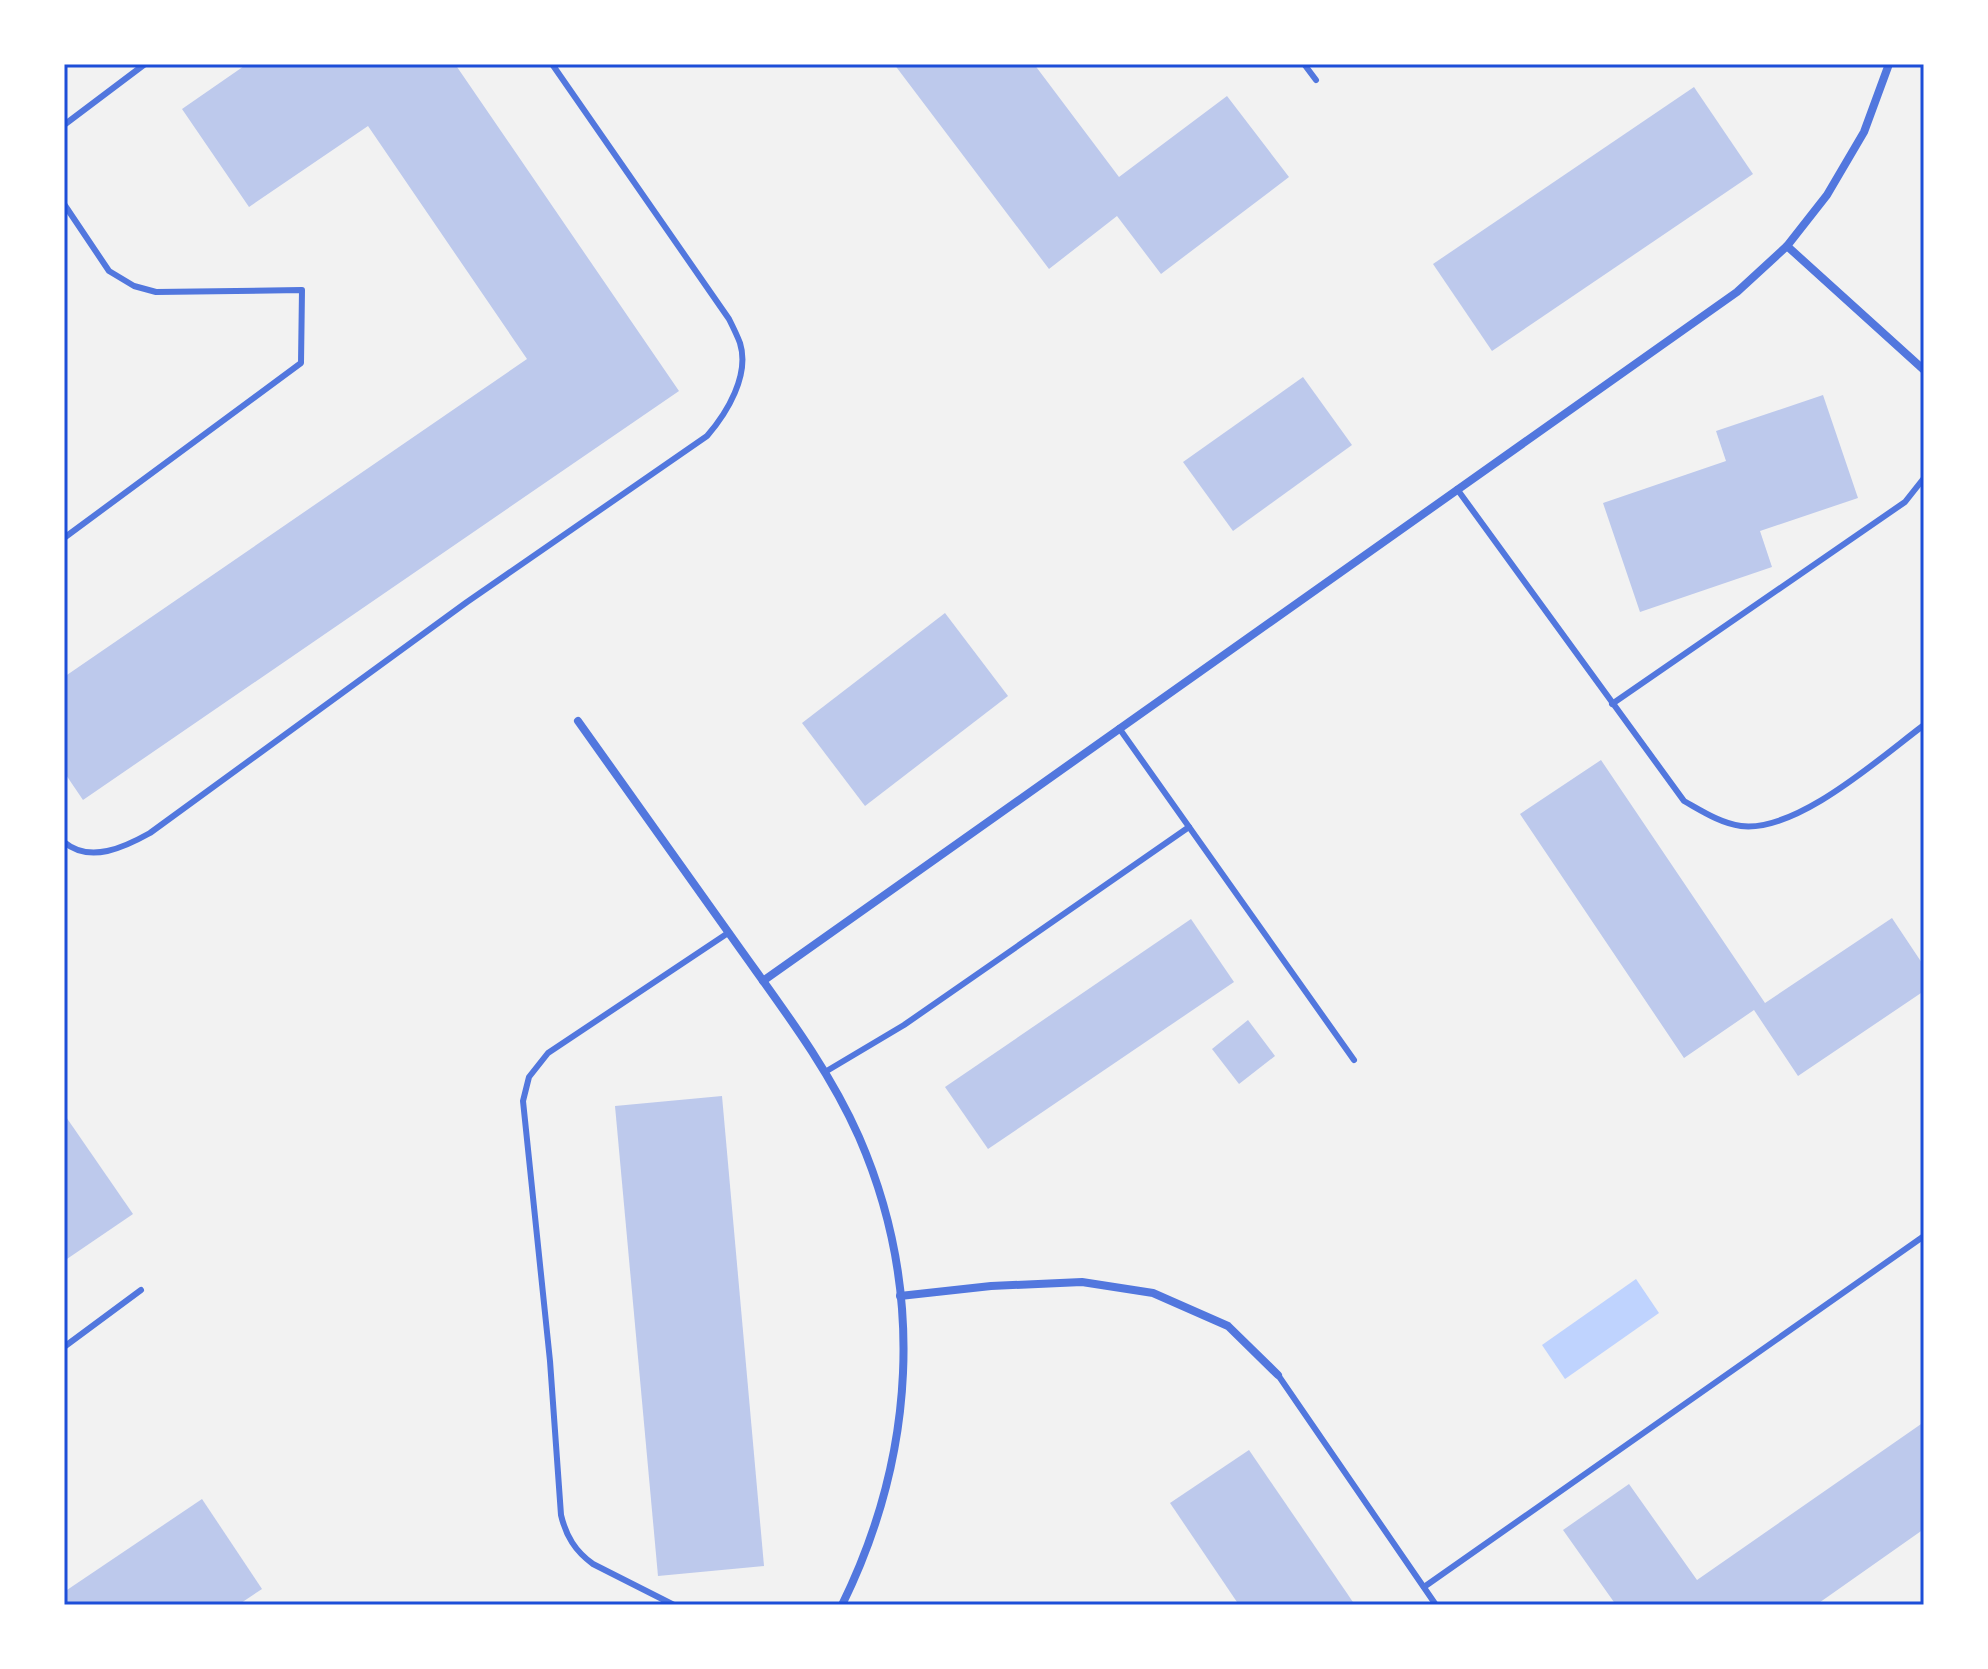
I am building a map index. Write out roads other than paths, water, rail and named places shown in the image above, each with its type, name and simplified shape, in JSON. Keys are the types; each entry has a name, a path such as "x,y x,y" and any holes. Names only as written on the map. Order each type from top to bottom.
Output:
{"street":[{"path":"763,981 1737,292 1787,246 1827,195 1864,132 1889,64"},
{"path":"1787,246 1924,370"},
{"path":"578,721 825,1072 859,1137 883,1205 899,1276 904,1349 901,1421 887,1493 863,1562 842,1605"},
{"path":"900,1296 991,1286 1082,1282 1153,1293 1228,1326 1278,1375"}],"lane":[{"path":"64,125 145,64"},
{"path":"64,842 85,852 105,851 125,848 150,833 467,602 707,436 719,423 741,376 741,345 729,319 552,64"},
{"path":"1304,64 1316,80"},
{"path":"64,204 109,271 134,286 156,292 302,290 301,363 64,538"},
{"path":"1612,704 1905,502 1924,478"},
{"path":"1457,489 1684,801 1712,817 1742,826 1770,823 1794,814 1830,795 1924,725"},
{"path":"1119,728 1354,1060"},
{"path":"825,1072 904,1025 1189,827"},
{"path":"674,1605 582,1557 565,1531 561,1515 550,1361 523,1101 529,1077 548,1053 728,933"},
{"path":"1424,1587 1924,1236"},
{"path":"64,1347 141,1290"},
{"path":"1278,1375 1436,1605"}],"water":[{"path":"1636,1279 1659,1313 1565,1379 1542,1345"}]}
